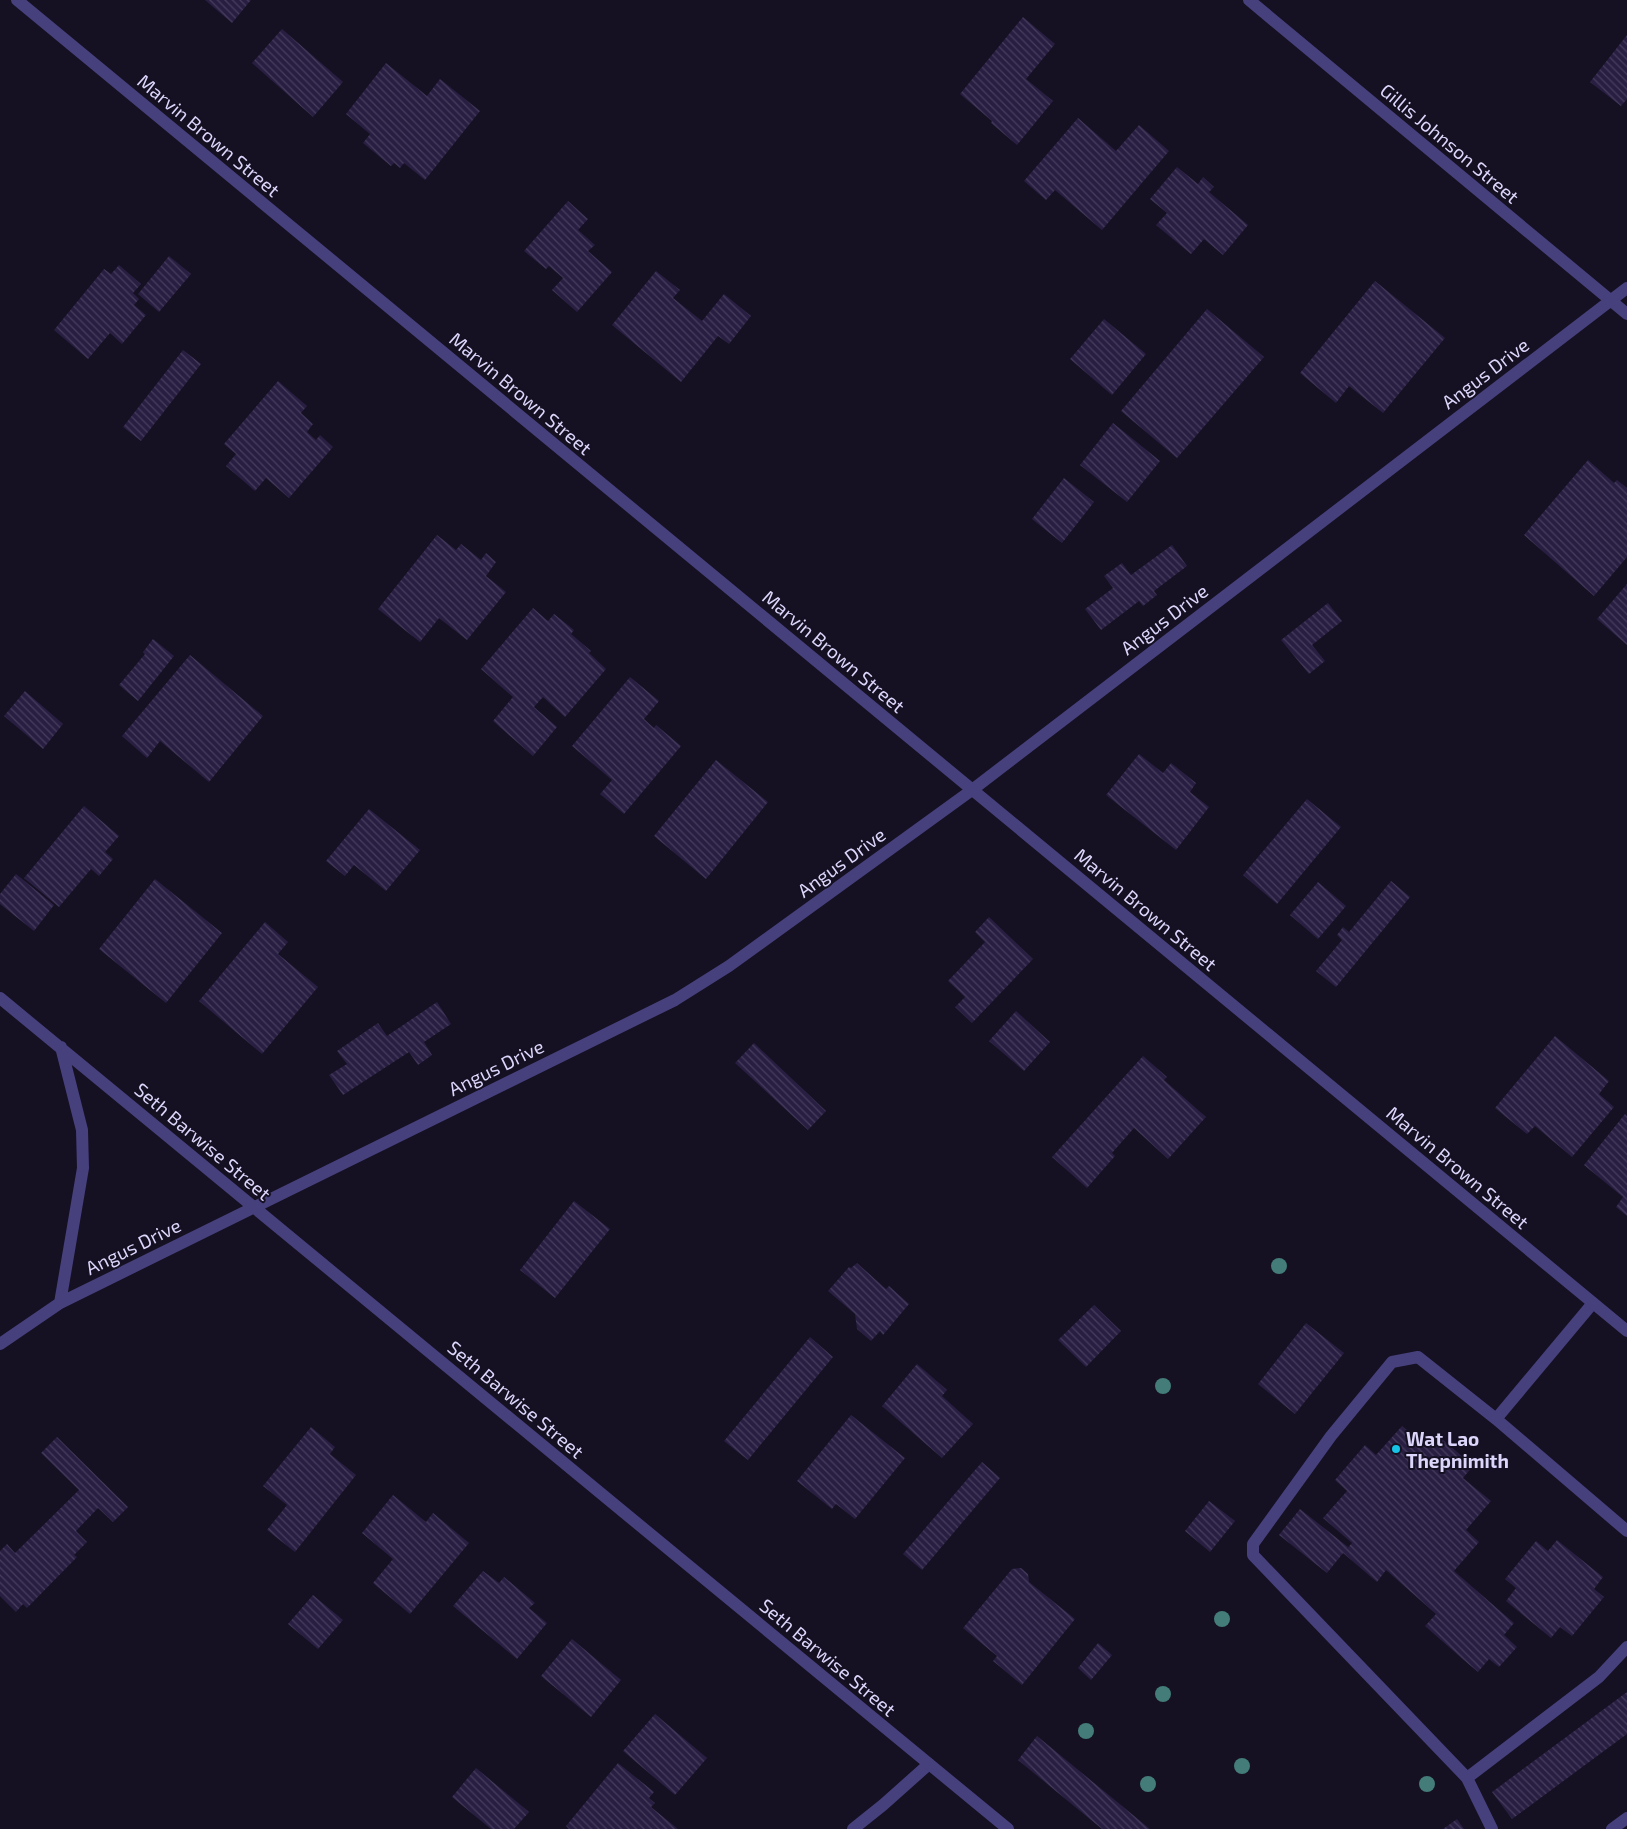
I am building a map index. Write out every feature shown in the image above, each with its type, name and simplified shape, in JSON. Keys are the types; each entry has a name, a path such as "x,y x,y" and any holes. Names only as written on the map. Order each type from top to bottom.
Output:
{"street":[{"name":"Marvin Brown Street","path":"16,0 1627,1331"},
{"name":"Gillis Johnson Street","path":"1248,0 1627,314"},
{"name":"Angus Drive","path":"0,1344 60,1303 675,1000 729,966 972,790 1627,288"},
{"name":"Seth Barwise Street","path":"0,998 1008,1829"},
{"path":"60,1303 83,1168 82,1130 61,1047"},
{"path":"1496,1419 1593,1303"},
{"path":"1492,1829 1467,1778 1253,1555 1253,1544 1331,1436 1392,1362 1418,1357 1496,1419 1627,1531"},
{"path":"1467,1778 1600,1676 1627,1647"},
{"path":"853,1829 929,1764"},
{"path":"1612,1829 1627,1818"}],"building":[{"path":"205,0 251,0 232,23"},
{"path":"1023,17 1055,44 1026,79 1053,101 1017,145 960,94"},
{"path":"282,29 343,82 313,117 252,63"},
{"path":"1627,35 1627,99 1621,106 1590,82"},
{"path":"386,63 427,96 440,79 480,111 425,180 404,163 400,168 394,163 391,166 363,143 370,134 346,114"},
{"path":"1078,118 1116,151 1139,125 1169,151 1102,230 1055,190 1046,200 1024,181"},
{"path":"1177,167 1198,184 1203,177 1214,187 1209,192 1248,225 1223,255 1204,239 1191,254 1156,225 1167,213 1150,199"},
{"path":"568,201 588,219 578,230 595,245 588,251 612,272 577,312 552,290 563,278 549,266 546,269 524,251"},
{"path":"169,256 191,274 159,312 138,294"},
{"path":"119,265 141,284 133,293 139,299 134,305 146,315 122,344 110,333 88,359 54,330 104,269 111,274"},
{"path":"656,271 680,290 673,298 702,321 724,294 751,316 729,344 718,336 681,382 612,325"},
{"path":"1375,281 1445,338 1383,413 1349,386 1336,403 1300,373"},
{"path":"1207,309 1264,357 1177,458 1121,411"},
{"path":"1104,319 1146,354 1112,395 1070,359"},
{"path":"183,350 201,364 141,441 123,427"},
{"path":"278,381 307,406 301,413 313,424 307,432 316,440 320,435 333,447 289,498 266,478 255,491 226,466 236,454 224,444"},
{"path":"1113,423 1160,461 1127,502 1080,465"},
{"path":"1588,460 1614,483 1617,480 1627,488 1627,557 1594,596 1524,535"},
{"path":"1064,478 1094,502 1062,543 1032,519"},
{"path":"437,535 456,550 461,544 481,560 486,553 496,562 486,576 506,592 467,640 439,618 420,642 378,609"},
{"path":"1172,545 1187,566 1154,591 1157,595 1143,606 1139,601 1101,630 1085,609 1113,588 1104,576 1122,563 1131,575"},
{"path":"1627,584 1627,645 1597,619"},
{"path":"1328,603 1342,621 1312,645 1325,661 1309,674 1281,640"},
{"path":"533,608 548,621 554,614 574,630 571,634 591,651 589,653 606,669 565,717 543,697 534,707 557,727 533,756 493,721 513,697 481,669"},
{"path":"153,639 174,656 138,701 119,685 145,654 143,652"},
{"path":"190,655 263,716 209,782 160,741 147,758 122,736"},
{"path":"630,677 659,701 644,719 654,728 656,725 681,746 624,814 600,794 612,780 572,746"},
{"path":"25,691 63,724 43,749 4,716"},
{"path":"1139,754 1163,773 1171,763 1196,783 1190,792 1209,807 1176,850 1106,795"},
{"path":"716,760 768,802 706,879 654,836"},
{"path":"1307,799 1341,827 1277,904 1243,875"},
{"path":"84,806 119,836 105,852 113,859 99,876 91,869 59,907 24,878"},
{"path":"369,809 420,850 386,891 354,865 345,876 326,861"},
{"path":"16,874 54,905 34,931 0,904 0,894"},
{"path":"155,879 222,933 166,1003 99,949"},
{"path":"1391,881 1410,897 1336,987 1316,971 1342,940 1337,935 1343,927 1349,932"},
{"path":"1318,882 1346,906 1318,939 1290,915"},
{"path":"989,917 1033,959 972,1023 955,1007 965,997 948,981 985,942 975,932"},
{"path":"265,922 288,942 278,954 318,987 262,1054 199,1001"},
{"path":"437,1002 451,1024 424,1042 432,1055 418,1065 409,1052 343,1095 329,1075 347,1064 337,1051 378,1023 387,1036"},
{"path":"1016,1011 1050,1042 1024,1071 989,1041"},
{"path":"1555,1036 1609,1081 1599,1094 1614,1107 1572,1157 1535,1126 1527,1134 1495,1108"},
{"path":"754,1043 826,1111 808,1130 735,1063"},
{"path":"1143,1056 1167,1077 1164,1080 1206,1117 1168,1159 1134,1128 1112,1153 1115,1156 1087,1188 1052,1157"},
{"path":"1625,1114 1627,1116 1627,1216 1616,1207 1623,1197 1584,1165"},
{"path":"574,1201 610,1229 555,1298 520,1270"},
{"path":"857,1263 886,1289 889,1286 909,1304 883,1335 880,1331 871,1341 857,1329 855,1314 828,1291 849,1267 851,1268"},
{"path":"1094,1305 1121,1331 1086,1367 1058,1340"},
{"path":"1306,1323 1344,1353 1295,1414 1258,1384"},
{"path":"810,1337 833,1357 748,1460 724,1441"},
{"path":"917,1364 947,1390 942,1396 973,1424 942,1458 882,1406"},
{"path":"851,1415 905,1458 855,1519 836,1504 832,1509 797,1481"},
{"path":"1402,1426 1428,1448 1439,1436 1473,1466 1463,1478 1491,1501 1466,1530 1479,1542 1454,1571 1514,1623 1504,1635 1517,1647 1499,1667 1489,1659 1478,1672 1425,1626 1436,1614 1386,1570 1377,1582 1343,1553 1352,1543 1323,1518 1347,1491 1335,1480 1365,1445 1376,1455"},
{"path":"311,1427 335,1447 330,1454 356,1475 295,1552 267,1530 287,1505 263,1486"},
{"path":"57,1437 128,1507 113,1522 98,1508 76,1531 87,1542 74,1555 77,1557 27,1608 23,1604 16,1612 0,1596 0,1551 7,1544 15,1553 79,1490 41,1453"},
{"path":"982,1462 1000,1478 922,1570 903,1554"},
{"path":"393,1495 426,1522 433,1513 469,1543 410,1614 373,1583 393,1559 362,1533"},
{"path":"1209,1501 1235,1521 1210,1552 1185,1531"},
{"path":"1300,1509 1348,1547 1327,1573 1279,1535"},
{"path":"1557,1540 1603,1577 1594,1589 1604,1597 1572,1636 1560,1627 1551,1638 1506,1601 1516,1588 1505,1579 1536,1541 1548,1551"},
{"path":"1021,1568 1028,1574 1029,1582 1075,1619 1022,1685 993,1661 997,1656 963,1628 1012,1569"},
{"path":"483,1571 499,1583 504,1577 535,1603 529,1608 547,1623 517,1659 453,1606"},
{"path":"313,1595 343,1620 318,1649 288,1624"},
{"path":"572,1639 621,1680 591,1717 541,1676"},
{"path":"1098,1643 1112,1655 1091,1680 1078,1668"},
{"path":"1627,1692 1627,1734 1512,1819 1492,1792"},
{"path":"655,1714 707,1758 675,1795 623,1751"},
{"path":"1037,1736 1150,1829 1102,1829 1018,1760"},
{"path":"618,1763 654,1792 649,1798 655,1803 651,1807 678,1829 569,1829 566,1826"},
{"path":"476,1768 529,1812 514,1829 491,1829 452,1797"},
{"path":"1457,1819 1464,1829 1443,1829"}],"place":[{"name":"Wat Lao Thepnimith","path":"1396,1449"}]}
